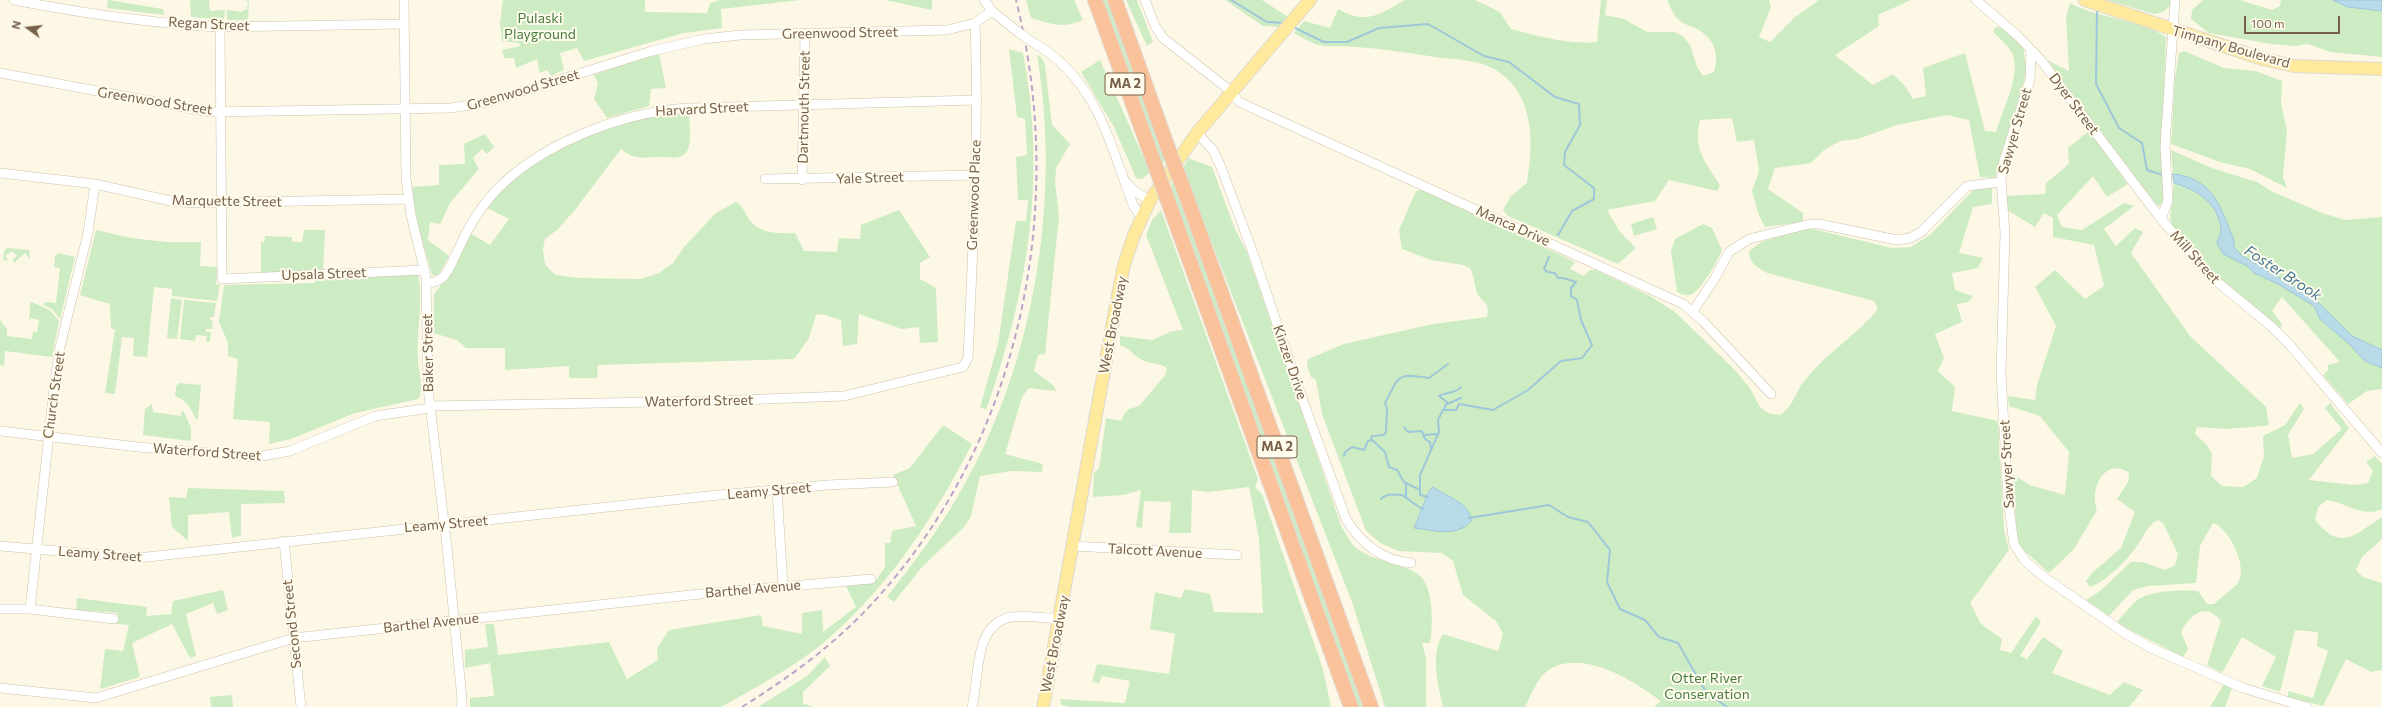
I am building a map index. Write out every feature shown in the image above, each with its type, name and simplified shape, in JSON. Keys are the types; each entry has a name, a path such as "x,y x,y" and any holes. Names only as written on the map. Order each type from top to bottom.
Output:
{"highway":[{"path":"1086,0 1125,83"},
{"name":"MA 2","path":"1095,0 1351,707"},
{"name":"MA 2","path":"1115,0 1371,707"}],"main road":[{"name":"West Broadway","path":"1043,707 1123,271 1141,216 1150,200 1198,133 1310,0"},
{"name":"Timpany Boulevard","path":"2093,3 2174,31 2263,59 2294,66 2382,69"}],"street":[{"name":"Regan Street","path":"14,0 97,14 182,25 220,27 404,24"},
{"name":"Baker Street","path":"404,0 405,162 409,199 425,270 427,377 462,699 460,707"},
{"path":"984,0 992,11 1018,32 1063,64 1084,89 1110,137 1134,207 1141,216"},
{"name":"Manca Drive","path":"1145,0 1155,26 1163,38 1232,92 1239,102 1643,284 1693,311 1741,360 1771,394"},
{"name":"Dyer Street","path":"1976,0 2031,50 2087,119 2161,219"},
{"name":"Mill Street","path":"2175,0 2165,144 2168,201 2161,219 2209,276 2272,327 2289,344 2382,453"},
{"name":"Greenwood Street","path":"0,73 187,109 222,112 451,108 475,105 652,51 704,39 734,35 939,30 975,23 992,11"},
{"name":"Greenwood Place","path":"964,366 968,358 975,174 977,100 975,23"},
{"path":"220,27 223,203"},
{"name":"Dartmouth Street","path":"802,180 805,34"},
{"name":"Sawyer Street","path":"2031,50 2030,80 2004,161 2001,182 2005,233 2001,373 2011,529 2018,552 2044,577 2126,634 2151,648 2243,688 2306,707"},
{"name":"Harvard Street","path":"426,284 436,282 445,275 472,222 502,185 528,164 584,134 630,117 657,110 977,100"},
{"name":"Kinzer Drive","path":"1198,133 1212,150 1221,167 1253,253 1303,401 1346,519 1356,536 1368,547 1390,559 1411,563"},
{"name":"Marquette Street","path":"0,173 95,184 171,201 223,203 409,199"},
{"name":"Yale Street","path":"764,180 975,174"},
{"path":"1126,182 1134,191 1150,200"},
{"path":"1693,311 1718,274 1729,252 1749,239 1810,224 1897,240 1910,238 1922,232 1967,186 2001,182"},
{"name":"Church Street","path":"30,609 60,347 88,232 95,184"},
{"name":"Upsala Street","path":"223,203 222,278 425,270"},
{"name":"Waterford Street","path":"0,431 138,447 257,457 290,450 375,416 430,407 713,401 844,396 964,366"},
{"name":"Leamy Street","path":"0,546 138,558 284,541 777,490 893,482"},
{"path":"777,490 783,586"},
{"name":"Second Street","path":"284,541 301,707"},
{"name":"Talcott Avenue","path":"1073,546 1237,555"},
{"name":"Barthel Avenue","path":"0,688 94,703 112,695 294,638 783,586 871,579"},
{"path":"0,609 30,609 114,619"},
{"path":"972,707 982,643 993,627 1003,620 1015,617 1060,619"}],"green space":[{"path":"108,0 163,9 164,15 107,8"},
{"path":"190,0 209,0 210,11 225,10 224,20 191,17"},
{"path":"244,0 249,0 248,20 227,20 227,10 243,12 243,10 247,10 248,1"},
{"name":"Pulaski Playground","path":"503,0 645,0 645,12 707,13 710,3 720,0 801,0 721,9 722,28 684,33 584,61 577,48 560,53 564,70 551,76 547,70 540,73 537,59 516,68 514,58 504,58 502,50 520,46 519,43 502,41 500,23"},
{"path":"885,0 932,0 932,10"},
{"path":"1026,0 1074,0 1083,20 1076,23 1057,25 1031,18"},
{"path":"1101,0 1109,0 1166,158 1161,166"},
{"path":"1126,0 1137,0 1153,42 1147,46"},
{"path":"1225,0 1262,0 1288,17 1278,27 1263,26"},
{"path":"1405,0 1475,0 1500,12 1511,29 1554,39 1586,43 1597,42 1601,0 1607,0 1605,15 1624,19 1647,32 1674,32 1683,36 1691,47 1697,67 1703,76 1714,72 1716,58 1714,46 1711,41 1701,32 1680,21 1673,12 1667,0 1769,0 1771,7 1759,37 1770,42 1794,18 1819,0 1911,0 1878,15 1879,26 1835,55 1873,85 1893,74 1905,86 1913,99 1926,96 1923,68 1965,53 1985,131 1996,132 2010,92 2015,71 2012,53 1993,32 1995,27 2004,28 2023,48 2027,71 1995,178 1980,177 1969,120 1947,115 1897,125 1858,139 1840,141 1824,150 1811,163 1775,168 1768,189 1803,213 1803,222 1765,227 1758,213 1752,191 1759,171 1754,140 1737,142 1732,118 1700,120 1698,130 1699,147 1705,162 1720,185 1717,191 1669,180 1655,201 1607,210 1620,232 1636,248 1618,264 1508,216 1503,210 1511,196 1527,183 1531,152 1530,136 1524,105 1517,91 1507,79 1494,69 1466,60 1376,49 1319,45 1312,43 1294,33 1304,21 1330,28 1338,9 1348,14 1365,17 1380,14"},
{"path":"2108,0 2170,0 2170,5 2163,12 2154,14"},
{"path":"2203,0 2240,0 2272,10 2280,6 2281,0 2333,0 2348,7 2382,11 2382,57 2331,52 2307,44 2296,46 2271,44 2209,33 2191,19 2192,10"},
{"path":"2070,3 2094,13 2144,26 2166,37 2162,141 2165,201 2159,206 2155,203 2047,60 2069,71 2066,17"},
{"path":"1009,49 1023,53 1030,99 1033,144 1033,189 1029,234 1013,322 1001,366 986,410 980,407 998,344 1016,221 1026,221 1028,200 1018,200 1016,157 1027,155 1025,119 1017,117"},
{"path":"2184,51 2224,68 2256,71 2282,81 2281,103 2287,131 2283,177 2287,188 2250,169 2220,162 2171,144 2175,78 2179,53"},
{"path":"659,54 666,88 651,89 649,106 607,118 594,99 598,84 594,75 635,60"},
{"path":"1037,55 1042,58 1045,65 1052,125 1070,144 1056,168 1055,183 1059,216 1045,354 1038,355 1034,371 1053,385 1056,391 1029,388 1022,397 1005,454 1043,464 1042,472 1012,471 980,476 971,516 965,526 922,567 894,602 887,597 939,526 955,501 982,451 1004,398 1022,342 1035,285 1043,227 1046,169 1044,111"},
{"path":"1100,60 1150,172 1142,179 1136,178 1114,127 1081,72"},
{"path":"689,112 690,141 686,153 677,158 640,158 626,153 621,149 574,211 558,229 545,239 543,249 545,264 555,275 578,278 641,279 659,273 673,263 685,246 716,213 736,202 753,224 758,228 776,233 795,233 804,251 837,252 839,238 860,239 861,225 899,210 930,257 920,263 920,279 936,288 938,342 920,343 919,327 902,329 859,314 857,344 843,346 841,320 822,314 816,315 809,338 794,359 598,365 597,378 569,378 569,366 505,370 505,348 466,348 457,340 433,333 434,294 449,274 470,233 490,245 509,219 485,207 506,184 540,159 591,135 640,117"},
{"path":"2089,131 2128,184 2107,197 2093,176 2057,215 2062,227 2082,230 2124,203 2134,206 2104,229 2116,246 2135,228 2143,232 2131,253 2190,336 2266,407 2269,425 2226,429 2197,427 2195,434 2206,444 2212,454 2211,476 2222,486 2243,487 2257,478 2264,456 2263,436 2285,425 2300,403 2304,409 2288,435 2292,458 2313,454 2342,429 2325,408 2330,403 2349,428 2309,480 2355,485 2368,483 2373,471 2366,462 2375,456 2382,464 2382,509 2368,512 2361,511 2327,500 2318,507 2315,520 2332,536 2340,538 2348,537 2363,530 2382,517 2382,539 2362,557 2356,570 2363,577 2382,583 2382,670 2371,672 2346,659 2323,706 2288,697 2288,691 2313,698 2328,651 2317,646 2318,632 2295,630 2280,692 2262,686 2276,657 2242,637 2222,673 2207,665 2221,621 2210,612 2204,611 2198,613 2193,616 2184,626 2181,632 2188,649 2183,657 2116,623 2136,601 2142,597 2157,593 2175,591 2198,591 2207,604 2214,604 2234,587 2239,581 2241,574 2239,557 2225,532 2213,523 2200,546 2196,583 2149,586 2133,590 2109,616 2086,600 2099,592 2131,562 2143,562 2165,570 2175,565 2178,554 2163,523 2158,520 2148,528 2133,552 2122,564 2103,580 2090,587 2086,581 2092,573 2121,548 2135,512 2117,499 2128,482 2129,473 2120,469 2113,469 2106,472 2101,477 2095,493 2097,510 2074,549 2049,573 2018,545 2012,474 2030,485 2065,495 2069,452 2040,416 2009,406 2008,396 2035,400 2037,385 2056,326 2035,287 2055,270 2085,299 2104,286 2094,245 2053,237 2053,218 2044,213 2035,227 2007,210 2005,196 2045,194 2046,183 2069,164 2068,148"},
{"path":"485,134 494,147 487,154 482,149 473,158 479,169 450,203 440,224 430,222 428,240 449,256 438,276 432,275 417,221 412,187 439,185 439,165 465,164 464,144"},
{"path":"2171,150 2212,168 2257,182 2273,192 2322,213 2345,220 2382,217 2382,389 2367,391 2348,404 2323,375 2328,370 2328,365 2340,362 2282,297 2272,311 2282,324 2280,330 2208,269 2172,225 2170,218 2174,183 2191,188 2207,199 2204,192 2173,174"},
{"path":"1188,158 1212,167 1235,229 1247,252 1342,528 1352,543 1359,550 1373,557 1405,567 1419,575 1424,580 1430,597 1432,617 1430,643 1422,643 1426,658 1426,707 1385,707 1352,602 1183,169"},
{"path":"1174,179 1365,707 1356,707 1291,518 1170,189"},
{"name":"Otter River Conservation","path":"1992,186 1992,204 1973,207 1959,253 1983,258 1978,268 1952,273 1955,290 1973,296 1968,302 1957,304 1962,322 1935,334 1944,358 1938,371 1955,387 1952,411 1998,421 2004,530 2009,550 1970,603 1981,624 2002,639 2000,650 2011,653 2036,616 2041,622 2020,656 2027,659 2043,637 2063,651 2052,673 2110,695 2124,682 2143,690 2129,707 1654,707 1661,701 1637,685 1608,670 1593,665 1578,663 1564,664 1546,672 1535,686 1525,707 1443,707 1437,680 1436,660 1439,642 1443,634 1498,651 1503,634 1497,622 1463,595 1453,561 1442,553 1398,551 1382,544 1366,531 1322,414 1316,380 1311,377 1307,366 1308,359 1344,344 1433,324 1487,317 1488,311 1486,304 1477,294 1470,268 1463,265 1431,260 1402,249 1399,230 1416,191 1422,190 1575,262 1570,269 1584,276 1590,270 1596,270 1650,296 1675,312 1735,370 1749,387 1760,407 1768,413 1780,415 1791,403 1813,370 1861,327 1878,309 1874,301 1767,273 1752,262 1749,251 1761,242 1809,228 1892,248 1911,247 1931,234 1975,188","holes":["1433,487 1445,496 1457,500 1415,524 1428,493"]},
{"path":"1161,210 1258,479 1255,487 1262,494 1323,669 1331,707 1070,707 1061,705 1060,699 1125,703 1130,681 1102,676 1099,683 1092,682 1097,664 1169,674 1175,634 1150,629 1155,592 1181,598 1185,589 1210,594 1214,612 1263,613 1259,539 1249,487 1208,492 1192,490 1191,533 1169,533 1171,502 1144,501 1142,528 1136,527 1141,490 1123,495 1093,497 1094,472 1099,469 1106,418 1121,421 1125,413 1129,409 1139,406 1166,374 1167,368 1165,366 1141,360 1127,348 1120,345 1120,336 1153,340 1172,331 1183,330 1146,235 1152,220"},
{"path":"1653,217 1657,229 1634,236 1631,224"},
{"path":"1703,224 1712,228 1722,250 1714,267 1700,287 1692,294 1684,295 1677,292 1671,251 1675,239"},
{"path":"96,230 131,238 166,242 201,242 200,266 218,267 216,284 220,285 217,301 172,296 172,289 154,287 147,357 133,356 134,338 122,337 115,394 105,393 115,329 111,329 110,304 80,295"},
{"path":"304,230 325,230 323,271 261,273 261,242 264,242 265,236 292,237 292,242 302,242"},
{"path":"7,248 29,250 30,259 25,253 14,263 12,260 17,256 12,251 5,256 9,261 3,260 4,251"},
{"path":"59,253 75,257 60,319 52,309 42,304 47,302 56,303 60,268 54,267 55,256"},
{"path":"418,273 420,284 420,306 418,364 421,391 418,399 355,413 291,439 269,444 270,422 233,419 238,359 228,356 228,343 219,322 224,285 314,283 316,280 366,275"},
{"path":"171,298 182,300 177,339 167,338"},
{"path":"184,300 216,303 214,317 210,317 210,320 213,321 212,329 206,329 206,332 211,332 210,342 206,342 207,336 196,335 195,341 180,339"},
{"path":"32,302 51,311 59,321 52,357 5,351 4,366 0,365 0,320 7,329 7,336 32,339 33,332 37,332 39,320 31,318 29,322 30,303"},
{"path":"179,383 201,385 198,418 196,420 188,405 182,399 175,396 176,387"},
{"path":"152,404 153,412 181,416 182,410 191,428 191,441 143,435 145,409"},
{"path":"943,425 972,444 941,500 923,528 885,580 841,627 817,648 795,664 770,679 721,707 470,707 470,698 494,696 490,663 465,668 465,650 488,647 485,624 494,624 498,655 609,642 627,679 658,660 657,648 669,630 761,615 763,626 802,634 802,613 822,610 823,632 856,607 846,586 875,582 885,567 885,543 890,543 892,531 916,526 893,475 910,468"},
{"path":"188,488 284,491 285,503 241,504 241,535 232,538 229,512 188,515 188,541 172,527 169,497 186,498"},
{"path":"223,590 228,610 217,614 213,603 186,614 196,656 190,658 172,624 132,643 140,677 100,689 105,649 123,651 129,625 116,624 118,613 76,610 77,598 147,607 146,616 171,614 173,601"},
{"path":"825,657 830,666 803,692 803,703 813,707 758,707 807,676"},
{"path":"2224,684 2232,688 2225,707 2210,707"},
{"path":"232,695 233,707 211,707 210,697"}],"water":[{"path":"2333,0 2382,0 2382,11 2348,7"},
{"path":"2173,174 2187,177 2207,188 2220,207 2234,240 2234,247 2241,255 2305,293 2321,305 2352,336 2382,350 2382,368 2365,361 2348,343 2320,319 2314,306 2278,284 2254,273 2247,266 2223,254 2217,243 2221,234 2220,222 2212,206 2191,189 2174,183"},
{"path":"1433,487 1456,500 1466,508 1472,520 1466,526 1453,531 1445,532 1414,528 1428,493"}],"waterway":[{"path":"1231,0 1267,22 1285,23"},
{"name":"Foster Brook","path":"2097,9 2096,84 2119,128 2142,143 2147,170 2163,175"},
{"path":"1293,27 1324,42 1347,42 1379,28 1428,24 1484,56 1509,62 1555,97 1579,104 1580,125 1565,152 1564,165 1594,188 1594,199 1572,211 1558,235"},
{"path":"1428,497 1420,495 1420,475 1439,432 1438,420 1443,410 1456,410 1459,404 1493,410 1528,390 1561,361 1582,358 1592,345 1581,320 1577,300 1571,296 1571,288 1576,282 1558,278 1555,273 1547,272 1544,269 1549,257"},
{"path":"1418,489 1404,482 1397,470 1389,467 1385,452 1371,439 1372,436 1384,435 1386,432 1387,409 1385,403 1400,378 1405,376 1429,378 1448,364"},
{"path":"1444,409 1447,402 1439,396 1457,390 1461,387"},
{"path":"1447,404 1461,398"},
{"path":"1404,427 1408,432 1422,431 1425,439 1430,442 1431,449"},
{"path":"1425,435 1437,434"},
{"path":"1344,456 1345,452 1352,447 1364,450 1368,441 1372,440"},
{"path":"1406,483 1406,498"},
{"path":"1381,499 1388,495 1402,495 1423,509"},
{"path":"1469,518 1549,505 1568,517 1588,522 1610,550 1607,582 1620,609 1645,620 1659,637 1678,643 1706,692 1727,707"}],"railway":[{"path":"742,707 808,662 838,637 867,609 919,546 962,476 995,402 1018,324 1032,243 1036,162 1031,80 1016,0"}]}
